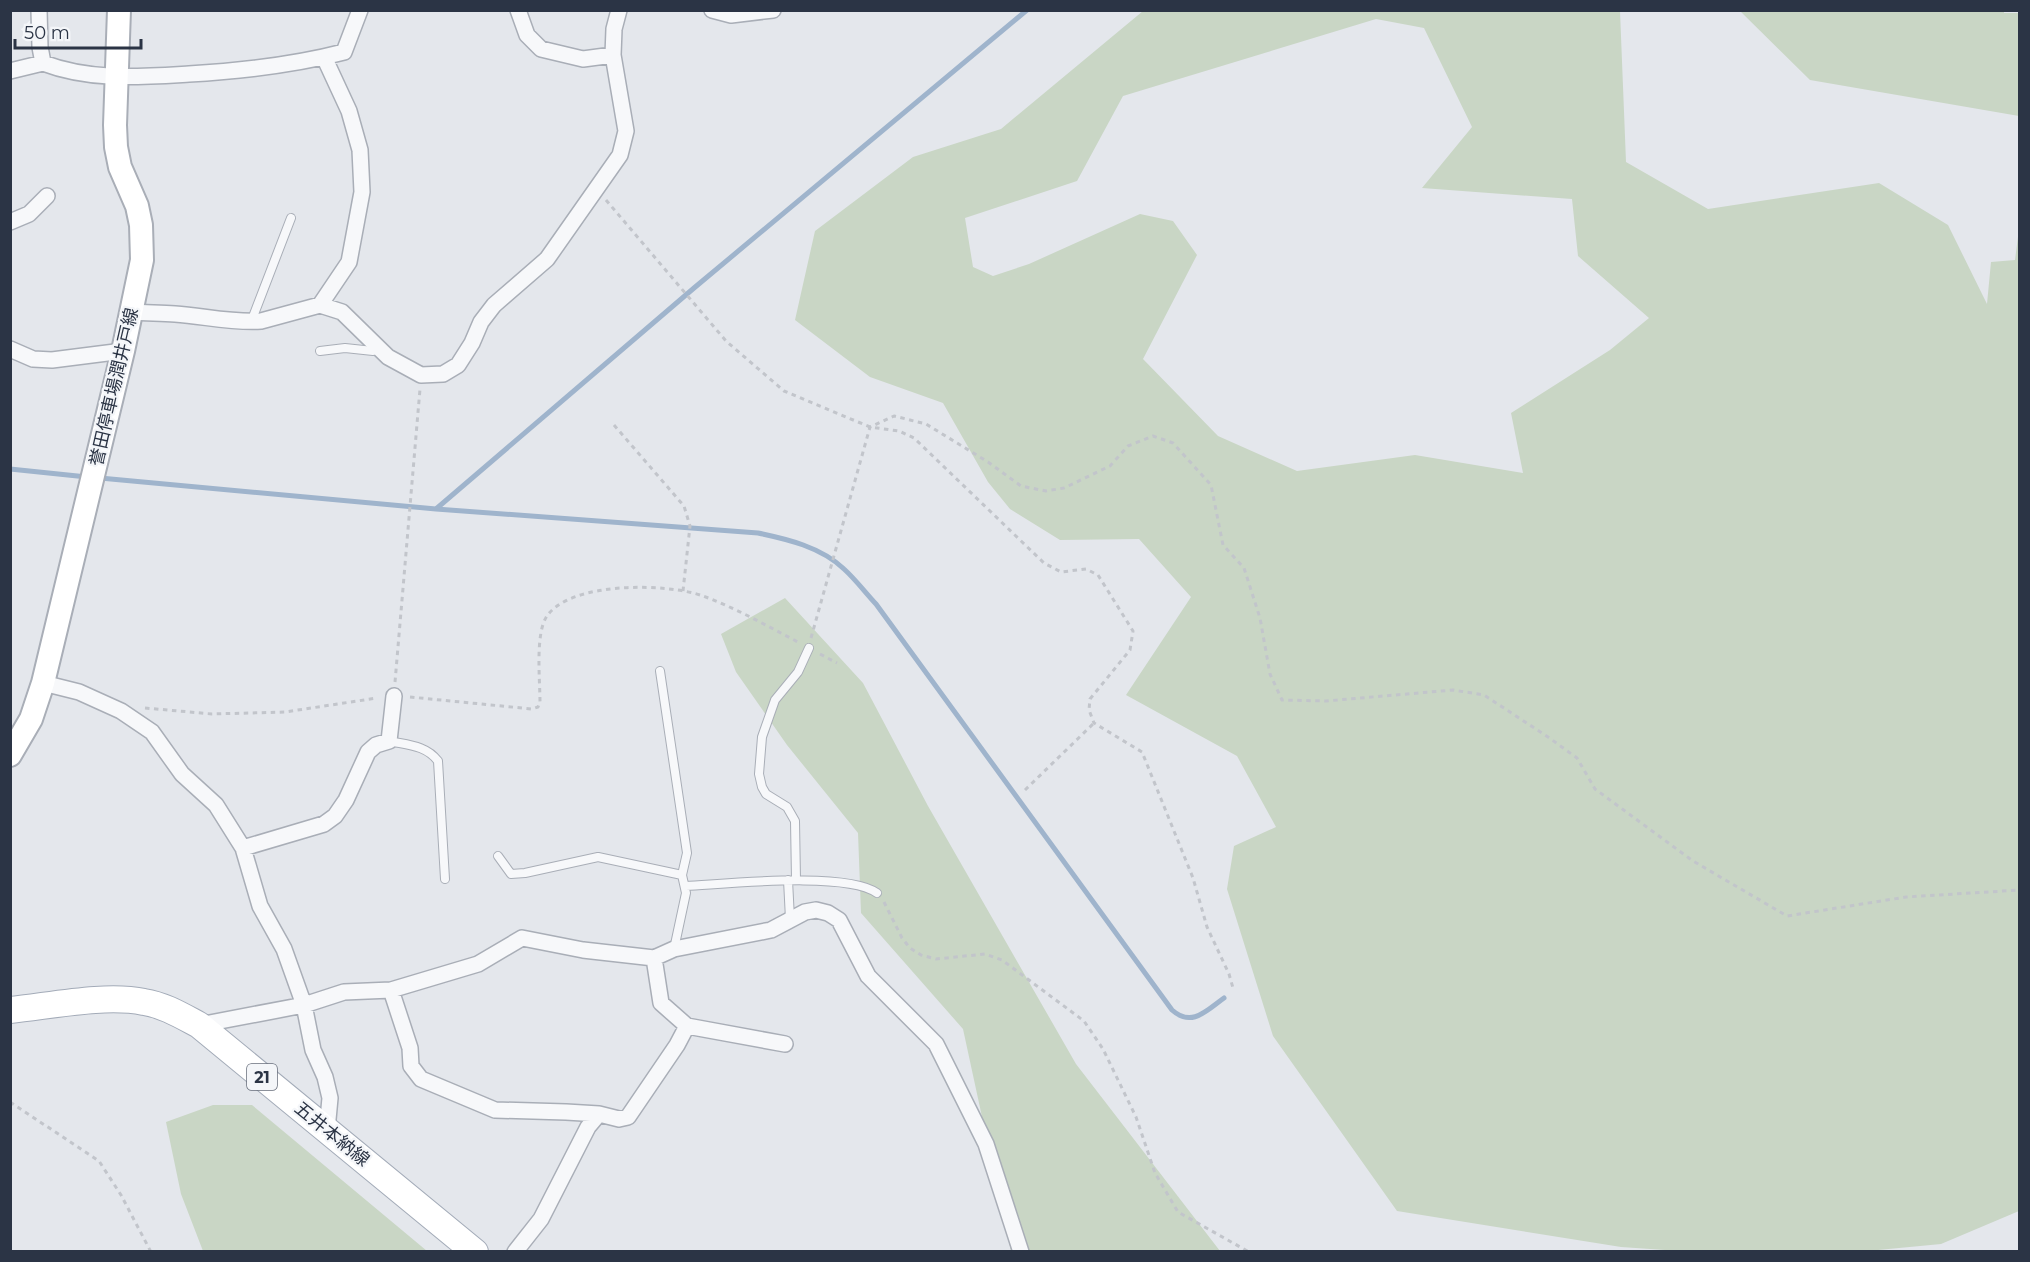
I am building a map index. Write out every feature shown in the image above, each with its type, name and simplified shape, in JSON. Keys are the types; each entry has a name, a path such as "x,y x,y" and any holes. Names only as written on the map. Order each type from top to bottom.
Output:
{"main road":[{"name":"誉田停車場潤井戸線","path":"10,755 31,719 43,683 139,283 142,246 137,206 120,167 116,147 119,10"},
{"name":"五井本納線","path":"10,1010 124,1000 144,1002 173,1011 199,1025 475,1251"}],"street":[{"path":"39,10 43,63"},
{"path":"10,71 43,63 62,70 117,78 232,71 324,57 344,52 360,10"},
{"path":"518,10 526,35 542,49 583,59 613,55"},
{"path":"132,312 251,322 320,305 342,312 388,357 421,375 443,374 458,365 472,343 480,322 494,305 547,260 620,155 626,131 613,55 614,29 619,10"},
{"path":"712,10 731,15 773,10"},
{"path":"320,305 349,262 362,192 360,150 349,111 324,57"},
{"path":"10,222 29,214 47,196"},
{"path":"10,349 33,359 52,360 123,351"},
{"path":"43,683 79,692 121,711 152,732 182,774 216,805 243,848 260,906 284,949 304,1005 313,1050 325,1077 330,1098 327,1130"},
{"path":"243,848 324,824 335,816 346,800 368,752 376,745 389,741 394,696"},
{"path":"199,1025 304,1005 344,992 391,990 478,964 522,938 583,950 654,958 674,950 771,930 804,912 816,910 828,913 839,920 868,976 936,1044 986,1144 1021,1251"},
{"path":"654,958 661,1003 687,1026 785,1044"},
{"path":"391,990 410,1048 411,1066 421,1079 495,1110 599,1114 619,1119 628,1117 677,1045 687,1026"},
{"path":"515,1251 541,1219 588,1127 599,1114"}],"lane":[{"path":"251,322 291,218"},
{"path":"320,351 345,348 373,351 377,347"},
{"path":"790,921 795,821 787,807 766,794 759,774 762,737 775,700 798,672 808,648"},
{"path":"660,671 687,853 682,875 686,886 674,950"},
{"path":"389,741 424,748 438,761 446,879"},
{"path":"498,856 511,874 525,873 598,856 682,875"},
{"path":"686,886 792,880 842,883 868,887 877,893"}],"path":[{"path":"595,188 726,341 784,391 870,427 899,431 914,438 1044,563 1061,572 1086,569 1098,575 1133,631 1130,650 1090,699 1089,710 1094,723 1142,753 1193,878 1207,927 1229,974 1233,988"},
{"path":"394,696 421,375"},
{"path":"808,648 870,427 894,416 926,424 988,462 1021,486 1046,490 1064,488 1110,466 1128,446 1153,436 1173,443 1212,485 1223,545 1244,568 1260,618 1270,674 1282,700 1348,700 1453,690 1484,695 1548,736 1577,758 1595,789 1693,861 1787,916 1906,897 2019,890"},
{"path":"614,425 684,506 690,526 683,591"},
{"path":"121,711 133,707 212,714 285,712 394,696 532,709 538,707 540,702 539,644 546,616 562,602 582,594 624,587 683,591 703,596 837,663"},
{"path":"1025,790 1094,723"},
{"path":"877,893 888,907 902,938 910,948 921,955 936,959 985,954 1002,960 1084,1021 1103,1049 1136,1117 1155,1173 1178,1212 1249,1251"},
{"path":"10,1102 99,1161 122,1195 151,1251"}],"green space":[{"path":"1143,11 1620,11 1626,162 1708,209 1879,183 1948,225 1987,304 1991,262 2015,260 2019,229 2019,1211 1941,1244 1857,1252 1694,1252 1621,1247 1397,1211 1273,1036 1227,889 1234,846 1276,827 1237,756 1126,695 1191,597 1139,539 1060,540 1010,509 988,482 943,403 870,377 795,320 815,231 913,157 1001,129","holes":["1376,19 1424,28 1472,127 1422,188 1572,199 1578,256 1649,318 1610,350 1511,413 1523,473 1415,455 1297,471 1218,436 1143,359 1197,255 1173,221 1140,214 1029,264 993,276 973,267 965,218 1077,181 1123,96"]},
{"path":"1740,11 2004,11 2004,13 2019,13 2019,116 1810,80"},
{"path":"785,598 863,683 928,806 1076,1064 1220,1251 1011,1251 963,1029 861,913 858,833 787,745 736,672 721,634"},
{"path":"213,1105 252,1105 427,1251 203,1251 181,1194 166,1122"}],"waterway":[{"path":"100,478 436,509 694,288 1027,10"},
{"path":"10,469 87,477"},
{"path":"436,509 758,533 792,541 835,561 876,604 1172,1010 1179,1015 1193,1017 1205,1012 1224,998"}]}
